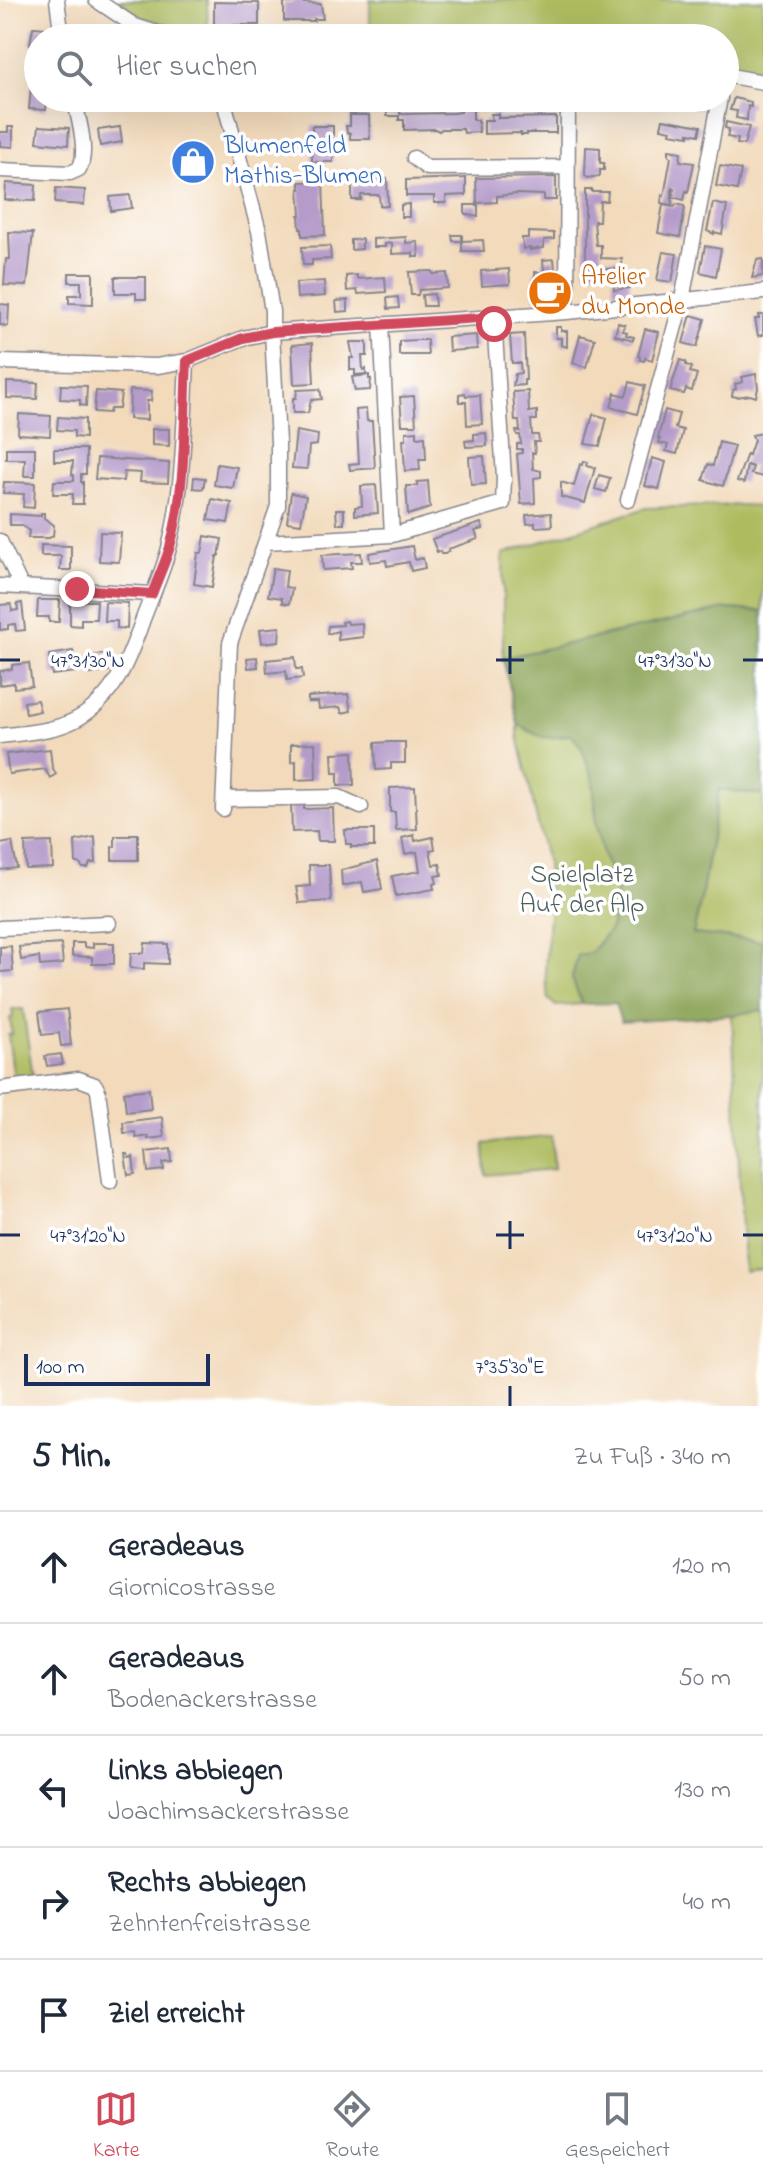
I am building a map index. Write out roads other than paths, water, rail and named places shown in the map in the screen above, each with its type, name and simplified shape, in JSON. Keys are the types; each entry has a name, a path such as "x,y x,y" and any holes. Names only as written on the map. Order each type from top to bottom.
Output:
{"street":[{"path":"57,0 60,24"},
{"path":"96,0 132,24"},
{"path":"739,77 761,80"},
{"path":"0,170 70,173 79,169 82,147 76,112"},
{"path":"227,112 259,231 272,311 278,506 230,643 224,804 339,797 361,807"},
{"path":"567,312 568,112"},
{"path":"628,500 682,300 717,112"},
{"path":"414,158 427,168 567,167"},
{"path":"0,362 157,366 187,361 243,338 272,332 567,312 763,292"},
{"path":"266,542 392,535 503,503 494,317"},
{"path":"381,324 392,535"},
{"path":"0,736 52,729 79,718 113,688 126,666 169,549 177,511 187,361"},
{"path":"0,541 21,586"},
{"path":"0,586 152,594"},
{"path":"0,928 109,923"},
{"path":"0,1089 79,1079 95,1085 110,1181"}],"place":[{"name":"Blumenfeld Mathis-Blumen","path":"193,162"},
{"name":"Atelier du Monde","path":"550,293"}],"park label":[{"name":"Spielplatz Auf der Alp","path":"582,891"}]}
